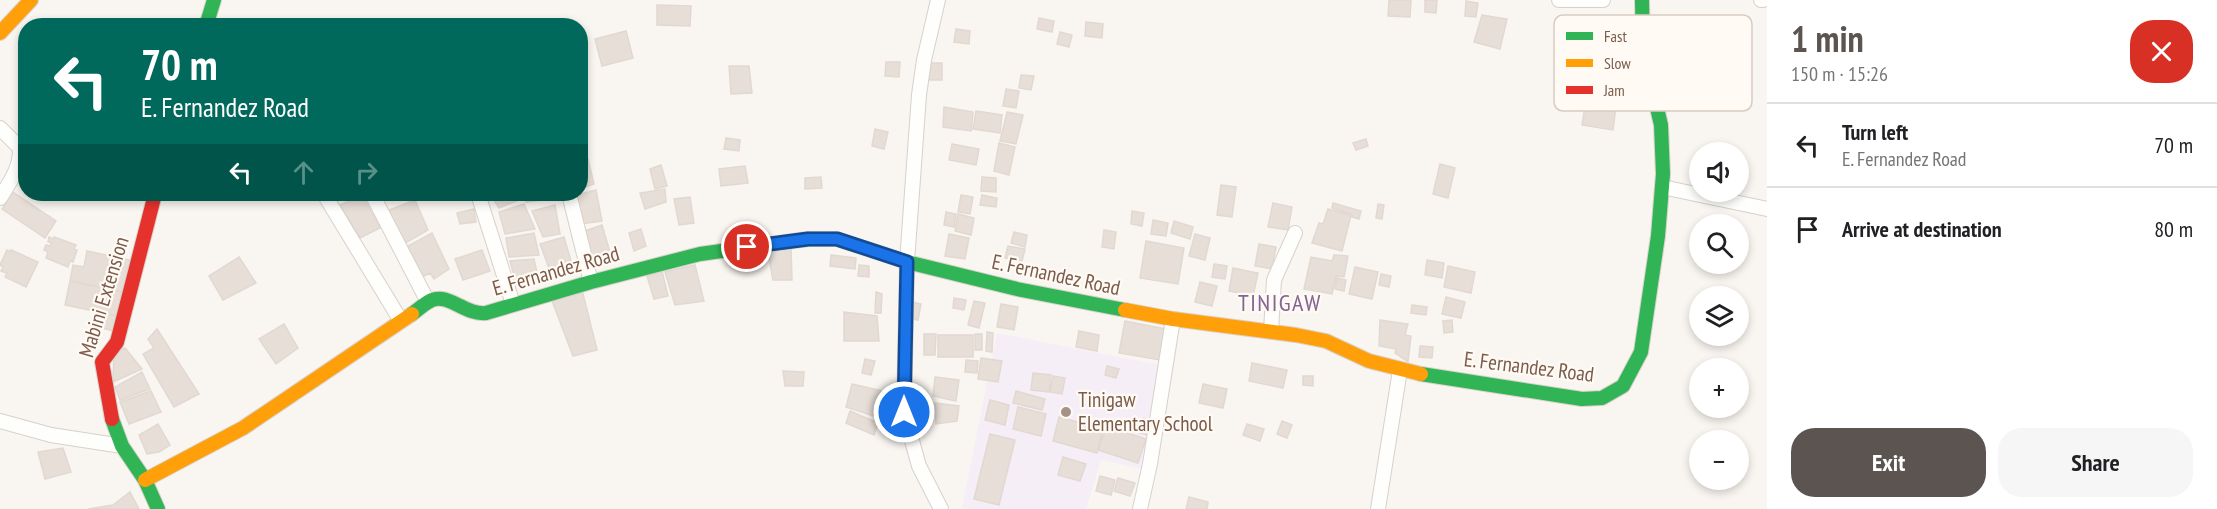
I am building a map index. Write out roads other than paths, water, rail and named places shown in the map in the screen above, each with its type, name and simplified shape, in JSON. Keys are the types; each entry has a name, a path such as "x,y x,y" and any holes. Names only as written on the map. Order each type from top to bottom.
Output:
{"street":[{"path":"0,33 31,0"},
{"path":"208,18 214,0"},
{"path":"938,0 926,50 919,95 907,262 904,412 919,466 941,509"},
{"path":"1559,0 1603,0"},
{"name":"E. Fernandez Road","path":"1642,0 1642,15"},
{"name":"E. Fernandez Road","path":"428,302 440,297 477,314 486,313 591,282 700,254 808,239 837,239 907,262 1017,289 1173,319 1271,331 1326,341 1369,361 1400,370 1582,399 1602,398 1623,386 1641,352 1658,236 1662,187 1661,125 1658,111"},
{"path":"0,128 18,146"},
{"path":"0,198 18,163"},
{"path":"1662,187 1767,209"},
{"name":"Mabini Extension","path":"153,201 117,342 102,362 112,420 122,446 145,480 158,509"},
{"path":"328,201 401,321"},
{"path":"145,480 243,428 428,302 376,201"},
{"path":"480,201 513,304"},
{"path":"571,201 591,282"},
{"path":"1271,331 1275,280 1295,233"},
{"path":"1140,509 1150,464 1173,319"},
{"path":"1378,509 1400,370"},
{"path":"0,421 51,435 122,446"}],"place":[{"name":"Tinigaw Elementary School","path":"1066,412"}],"district":[{"name":"TINIGAW","path":"1280,303"}]}
